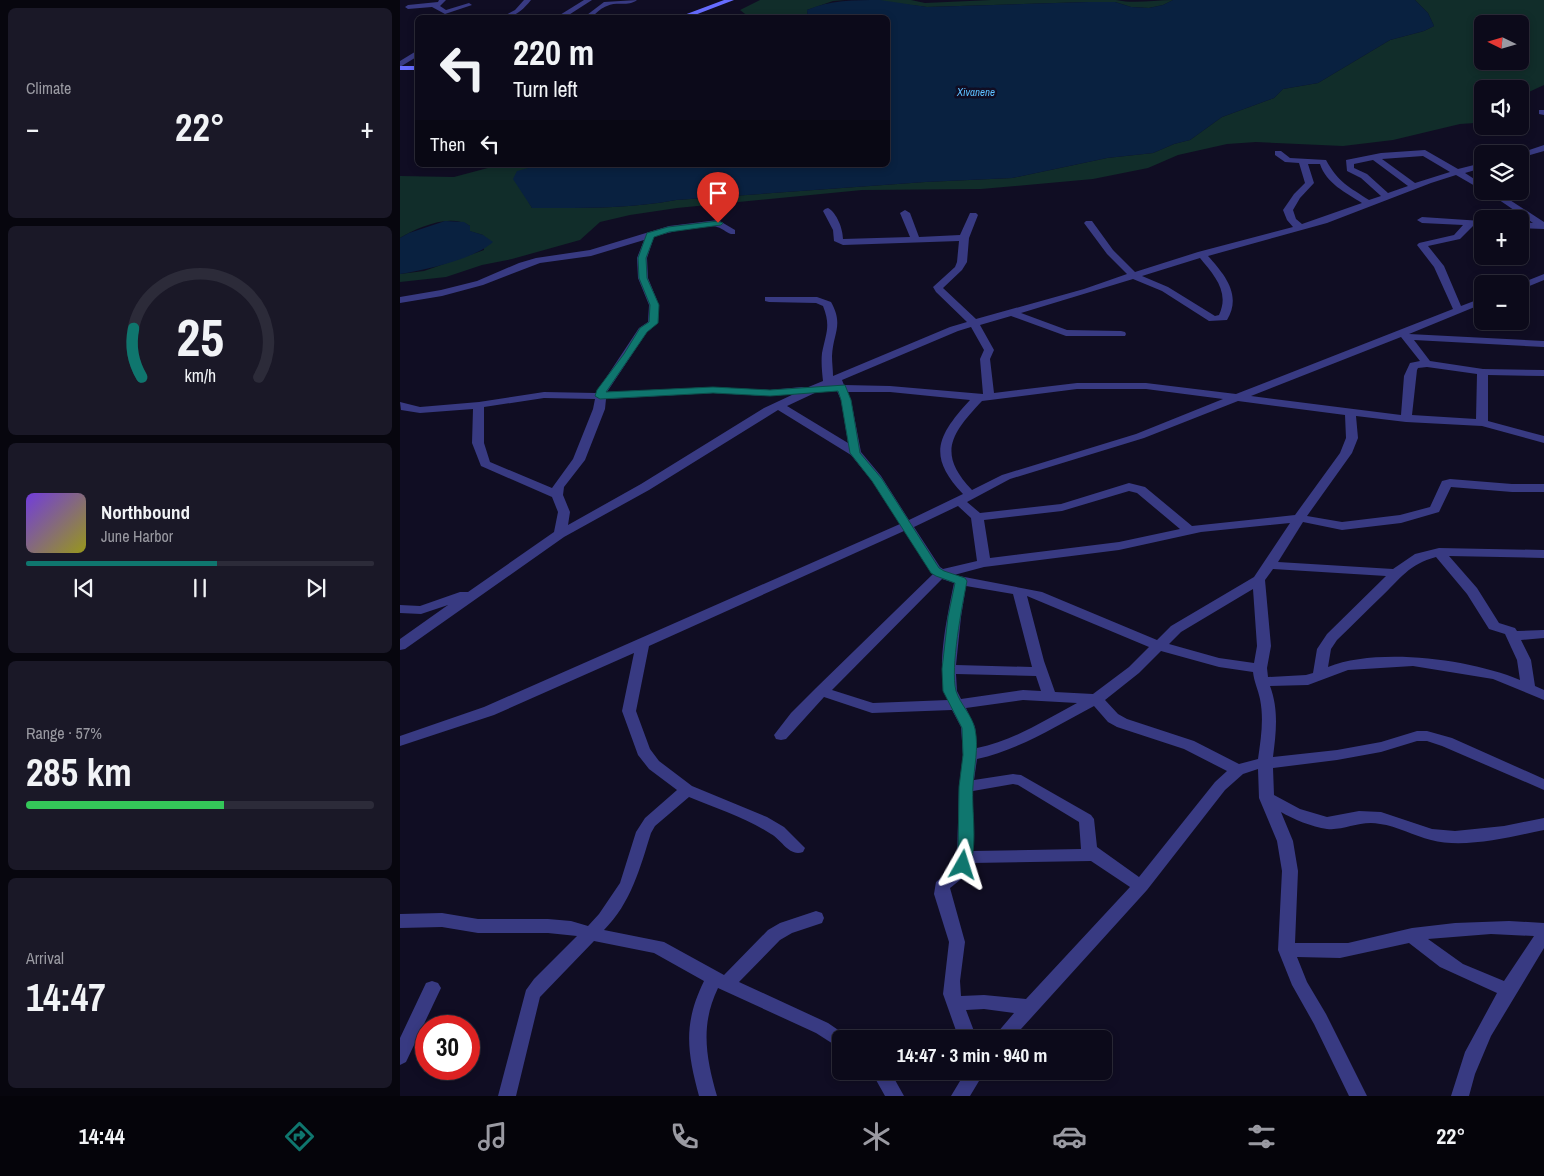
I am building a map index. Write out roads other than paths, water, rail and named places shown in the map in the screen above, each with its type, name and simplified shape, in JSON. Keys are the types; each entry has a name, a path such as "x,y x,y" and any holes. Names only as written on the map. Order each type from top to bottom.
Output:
{"main road":[{"path":"688,15 731,0"},
{"path":"400,67 415,68"}],"street":[{"path":"408,6 442,4 443,0"},
{"path":"509,15 517,11 528,0"},
{"path":"590,15 609,2 630,2 634,0"},
{"path":"563,15 586,2 602,5"},
{"path":"434,5 445,12 469,5"},
{"path":"400,67 415,54"},
{"path":"1529,152 1544,148"},
{"path":"1386,196 1364,176 1350,168 1348,164 1352,161 1374,157 1416,152 1425,153 1474,183"},
{"path":"1278,153 1286,160 1323,162 1326,171 1339,185 1367,203"},
{"path":"1374,157 1414,186"},
{"path":"1299,227 1292,220 1288,210 1297,196 1310,183 1303,161"},
{"path":"400,405 405,408 420,410 479,405 544,395 600,396 713,390 770,393 814,388 835,383 908,347 974,323 1201,254 1324,221 1386,196 1474,167"},
{"path":"1504,200 1544,226"},
{"path":"828,211 838,230 839,241 964,238"},
{"path":"905,213 915,239"},
{"path":"973,215 964,238 962,262 959,268 938,287 974,323 989,350 985,359 984,397 950,435 946,448 946,463 964,498 977,518 984,563"},
{"path":"1422,220 1474,224"},
{"path":"400,300 442,293 480,283 522,265 539,260 591,254 668,230 716,223 732,232"},
{"path":"1089,223 1110,252 1133,275 1165,289 1206,315 1213,318 1223,318 1226,313 1229,294 1224,283 1201,254"},
{"path":"1458,310 1439,266 1422,247 1424,243 1457,237 1470,224"},
{"path":"1529,225 1544,226"},
{"path":"560,534 564,512 557,495 558,487 578,460 599,409 602,390 628,355 643,330 653,323 654,305 643,278 642,258 650,235"},
{"path":"1529,284 1542,280"},
{"path":"769,299 818,300 827,304 833,319 833,329 827,355 835,383 846,400 855,453"},
{"path":"400,740 490,711 907,526 1006,477 1140,436 1405,335 1474,304"},
{"path":"1012,313 1066,333 1120,334"},
{"path":"1405,335 1544,344"},
{"path":"1405,335 1427,364"},
{"path":"1406,419 1409,403 1408,381 1411,368 1419,364 1483,372 1544,373"},
{"path":"1482,423 1481,390 1483,372"},
{"path":"835,383 984,397 1045,388 1120,385 1146,386 1350,413 1406,419 1482,423 1544,440"},
{"path":"400,646 560,534 645,487 778,405 814,388"},
{"path":"479,405 477,430 480,455 485,464 557,495"},
{"path":"778,405 855,453 877,479 935,570 940,574 961,581 1019,591 1054,601 1105,625 1158,645 1261,675 1308,680 1320,673 1346,665 1413,661 1449,669 1496,675 1544,695"},
{"path":"970,755 994,750 1023,738 1096,699 1134,670 1158,645 1190,620 1259,580 1286,537 1346,453 1352,438 1350,413"},
{"path":"781,735 822,691 940,574 984,563 1119,546 1190,531 1300,518 1342,526 1401,518 1435,510 1446,484 1450,483 1512,488 1544,488"},
{"path":"977,518 1062,507 1129,487 1142,490 1190,531"},
{"path":"1439,552 1472,591 1494,626 1510,631 1524,660 1528,688"},
{"path":"1320,673 1324,649 1332,637 1387,584 1395,573 1419,557 1439,552 1544,554"},
{"path":"1270,565 1395,573"},
{"path":"1259,580 1264,646 1261,675 1267,697 1270,724 1265,764 1267,798 1285,841 1289,862 1286,950 1300,984 1320,1019 1358,1096"},
{"path":"961,581 954,617 949,669 950,691 968,728 970,755 966,787 966,857 960,872 942,886 942,894 957,942 952,994 965,1030"},
{"path":"400,609 421,610 479,590"},
{"path":"1019,591 1041,672 1050,697"},
{"path":"1513,636 1544,634"},
{"path":"643,643 632,684 629,711 643,751 654,765 687,790 762,820 779,831 797,848"},
{"path":"949,669 1041,672"},
{"path":"822,691 872,708 956,705 1010,696 1096,699 1113,718 1122,723 1189,745 1238,770"},
{"path":"1009,1030 1141,886 1220,786 1238,770 1250,765 1350,753 1381,747 1417,736 1426,736 1447,742 1544,784"},
{"path":"966,787 1013,779 1021,780 1086,819 1089,848 1094,855 1141,886"},
{"path":"507,1096 532,995 540,984 605,920 627,884 644,832 650,822 687,790"},
{"path":"1267,798 1295,813 1328,823 1359,817 1380,818 1432,835 1456,837 1504,832 1544,824"},
{"path":"966,857 1027,859 1094,855"},
{"path":"708,1096 698,1060 695,1035 698,1014 704,997 774,935 786,928 816,918"},
{"path":"400,921 442,920 478,926 548,926 571,928 658,947 720,981 822,1028 832,1035"},
{"path":"1286,950 1346,950 1412,935 1477,927 1515,927 1544,932 1482,1033 1463,1082 1460,1096"},
{"path":"1412,935 1430,953 1448,965 1508,990"},
{"path":"400,1057 432,988"},
{"path":"955,1003 984,1002 1029,1007"},
{"path":"885,1080 895,1096"},
{"path":"960,1096 970,1080"}],"water":[{"name":"Xivanene","path":"880,0 927,7 1115,2 1131,7 1149,8 1163,5 1173,0 1415,0 1428,13 1434,26 1424,31 1390,40 1318,83 1283,89 1274,98 1222,117 1190,140 1174,144 1153,153 1107,158 1012,178 925,182 676,200 622,206 568,208 532,208 513,179 517,171 532,167 890,167 890,15 808,15 807,10 815,7 833,2"},
{"path":"445,221 464,222 470,226 470,231 483,235 493,242 462,259 436,267 400,274 400,238"}]}
